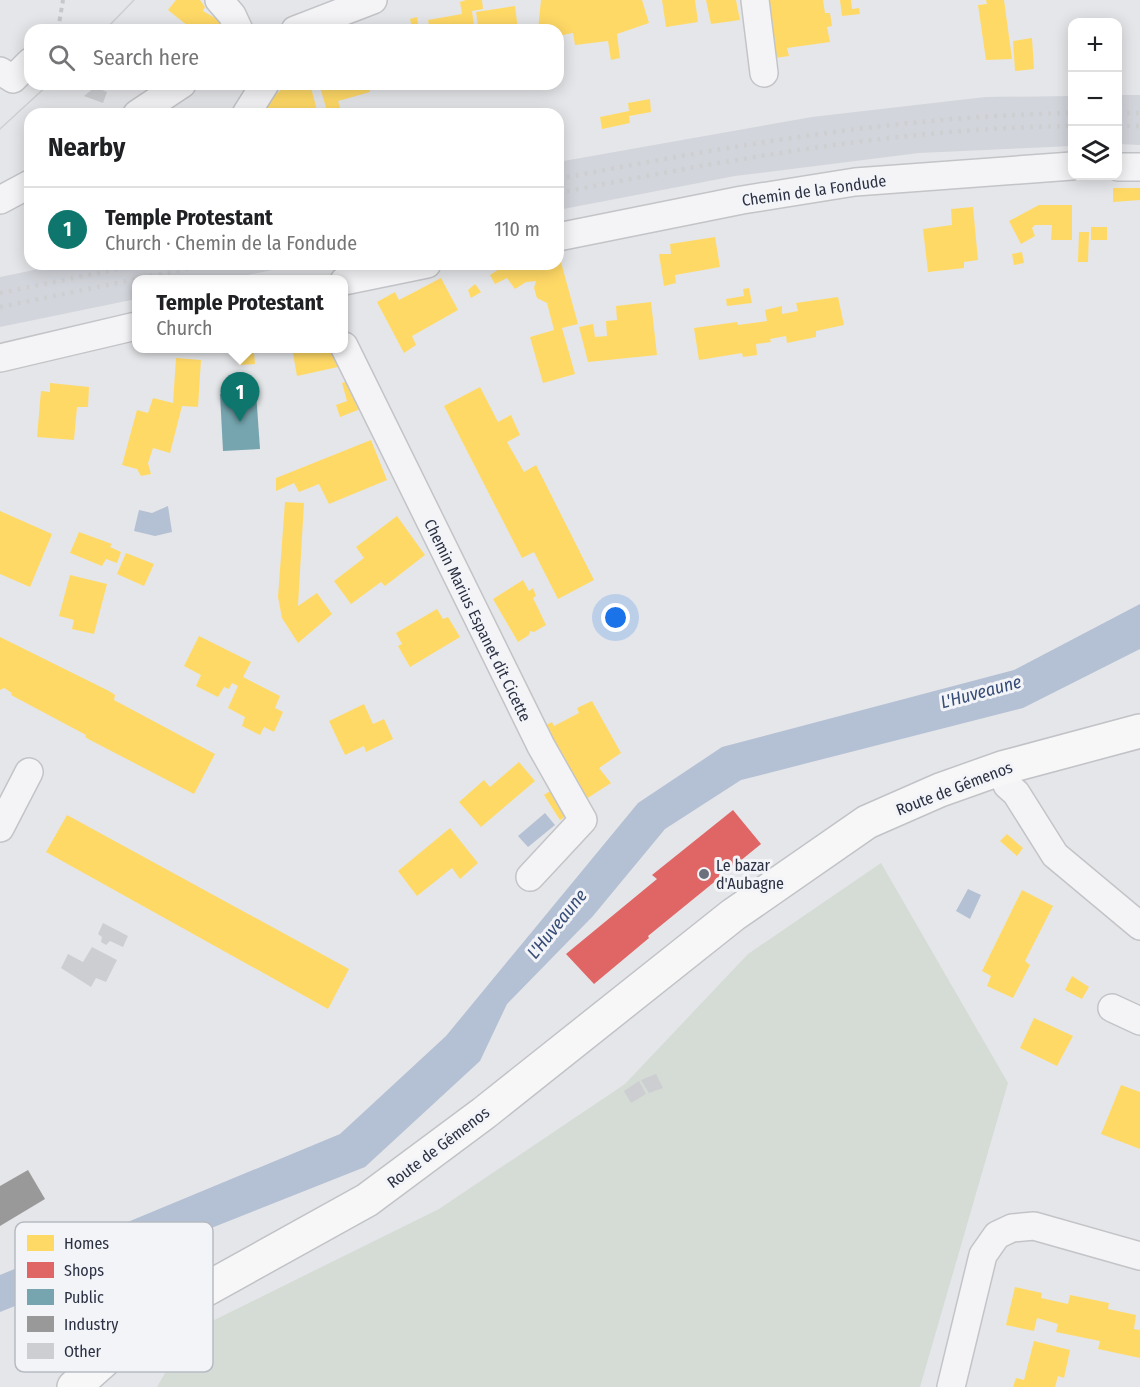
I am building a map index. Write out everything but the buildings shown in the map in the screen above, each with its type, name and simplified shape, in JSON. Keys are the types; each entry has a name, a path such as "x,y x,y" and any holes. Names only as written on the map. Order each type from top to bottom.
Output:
{"main road":[{"name":"Route de Gémenos","path":"213,1285 367,1200 484,1113 733,915 784,878 1005,776 1140,731"},
{"name":"Route de Gémenos","path":"1005,776 1140,749"},
{"name":"Route de Gémenos","path":"74,1387 91,1372"}],"street":[{"path":"219,0 232,15 236,24"},
{"path":"319,24 373,0"},
{"path":"755,0 764,73"},
{"path":"0,71 13,79 24,68"},
{"path":"146,108 173,90"},
{"path":"250,108 262,90"},
{"name":"Chemin de la Fondude","path":"564,236 742,200 855,182 1068,166"},
{"path":"1122,167 1140,168"},
{"path":"0,200 24,187"},
{"path":"348,280 398,270"},
{"path":"0,358 132,327"},
{"name":"Chemin Marius Espanet dit Cicette","path":"347,353 541,746 583,820 530,877"},
{"path":"0,828 29,772"},
{"path":"1005,776 1055,855 1140,926"},
{"path":"1112,1008 1140,1021"},
{"path":"951,1387 983,1255 997,1235 1012,1228 1034,1226 1140,1256"}],"path":[{"path":"59,24 63,0"}],"shaded area":[{"path":"1122,95 1140,95 1140,145 1122,144"},
{"path":"1068,96 1068,146 919,153 735,176 564,209 564,161 812,117 985,97"},
{"path":"34,270 272,270 248,275 132,275 132,300 0,327 0,277"},
{"path":"881,863 1008,1083 920,1387 157,1387 166,1372 213,1372 213,1321 439,1209 625,1084 748,954"}],"water":[{"path":"168,506 172,532 155,536 134,531 139,510 152,513"},
{"name":"L'Huveaune","path":"1140,604 1140,649 1023,708 741,780 665,829 593,916 507,1004 480,1061 365,1167 213,1227 213,1222 128,1222 340,1134 446,1036 638,803 722,747 1014,670"},
{"path":"545,813 555,825 528,847 518,836"},
{"path":"968,889 981,895 970,919 956,911"},
{"path":"15,1269 15,1306 0,1312 0,1275"}],"tram line":[{"path":"111,24 134,0"},
{"path":"0,129 42,90"}],"railway":[{"path":"564,178 750,144 878,126 1007,115 1068,113"},
{"path":"1122,113 1140,113"},
{"path":"564,192 749,158 878,139 1007,128 1068,126"},
{"path":"1122,126 1140,126"},
{"path":"0,293 113,270"},
{"path":"156,275 181,270"},
{"path":"0,307 132,280"}],"place":[{"name":"Temple Protestant","path":"240,422"},
{"name":"Le bazar d'Aubagne","path":"704,874"}]}
